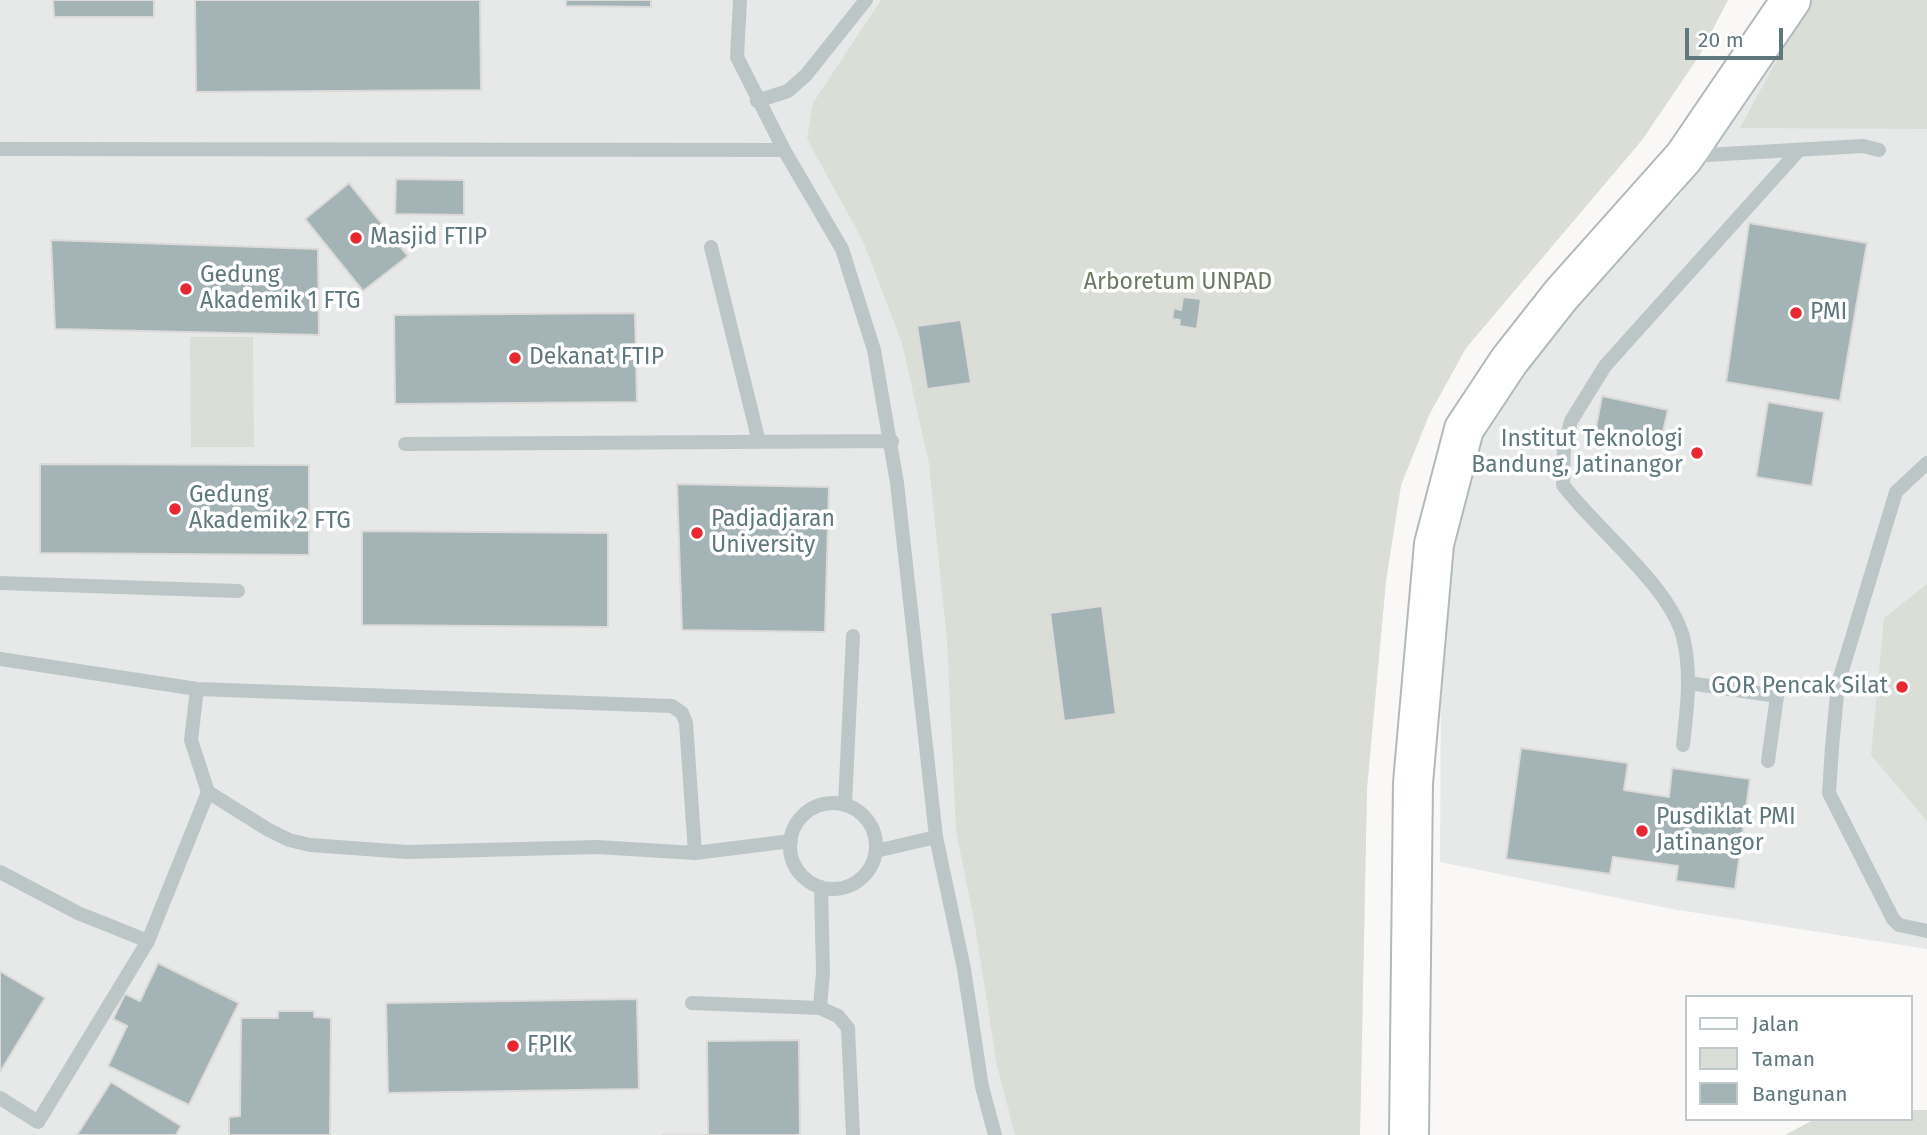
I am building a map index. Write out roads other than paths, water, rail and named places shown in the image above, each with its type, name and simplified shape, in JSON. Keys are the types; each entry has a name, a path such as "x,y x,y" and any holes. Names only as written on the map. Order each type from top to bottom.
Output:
{"main road":[{"path":"1409,1135 1413,783 1434,544 1464,429 1509,361 1561,295 1684,157 1791,0"}],"lane":[{"path":"740,0 737,57 757,101 842,249 874,350 892,441 936,836 964,969 982,1087 995,1135"},
{"path":"757,101 788,91 806,75 866,0"},
{"path":"1684,157 1863,146 1879,150"},
{"path":"0,149 784,150"},
{"path":"1683,745 1689,683 1683,636 1666,601 1563,485 1564,449 1571,421 1605,366 1799,150"},
{"path":"711,247 759,442"},
{"path":"405,444 892,441"},
{"path":"1927,463 1896,492 1838,684 1829,793 1893,919 1899,925 1927,931"},
{"path":"0,583 238,590"},
{"path":"845,804 853,636"},
{"path":"0,659 197,690 672,706 682,713 686,723 695,853"},
{"path":"1689,683 1777,696 1768,761"},
{"path":"197,690 191,740 208,792 289,840 310,845 407,852 597,847 695,853 791,841"},
{"path":"0,1098 38,1122 148,941 208,792"},
{"path":"845,804 870,822 876,836 876,851 864,877 851,886 836,889 821,887 798,870 791,856 791,841 794,826 804,814 816,806 845,804"},
{"path":"876,851 936,836"},
{"path":"0,872 78,914 148,941"},
{"path":"820,1008 821,887"},
{"path":"692,1003 820,1008 838,1016 848,1028 853,1135"}],"place":[{"name":"Masjid FTIP","path":"356,238"},
{"name":"Gedung Akademik 1 FTG","path":"186,289"},
{"name":"PMI","path":"1796,313"},
{"name":"Dekanat FTIP","path":"515,358"},
{"name":"Institut Teknologi Bandung, Jatinangor","path":"1697,453"},
{"name":"Gedung Akademik 2 FTG","path":"175,509"},
{"name":"Padjadjaran University","path":"697,533"},
{"name":"GOR Pencak Silat","path":"1902,687"},
{"name":"Pusdiklat PMI Jatinangor","path":"1642,831"},
{"name":"FPIK","path":"513,1046"}],"park label":[{"name":"Arboretum UNPAD","path":"1178,283"}]}
